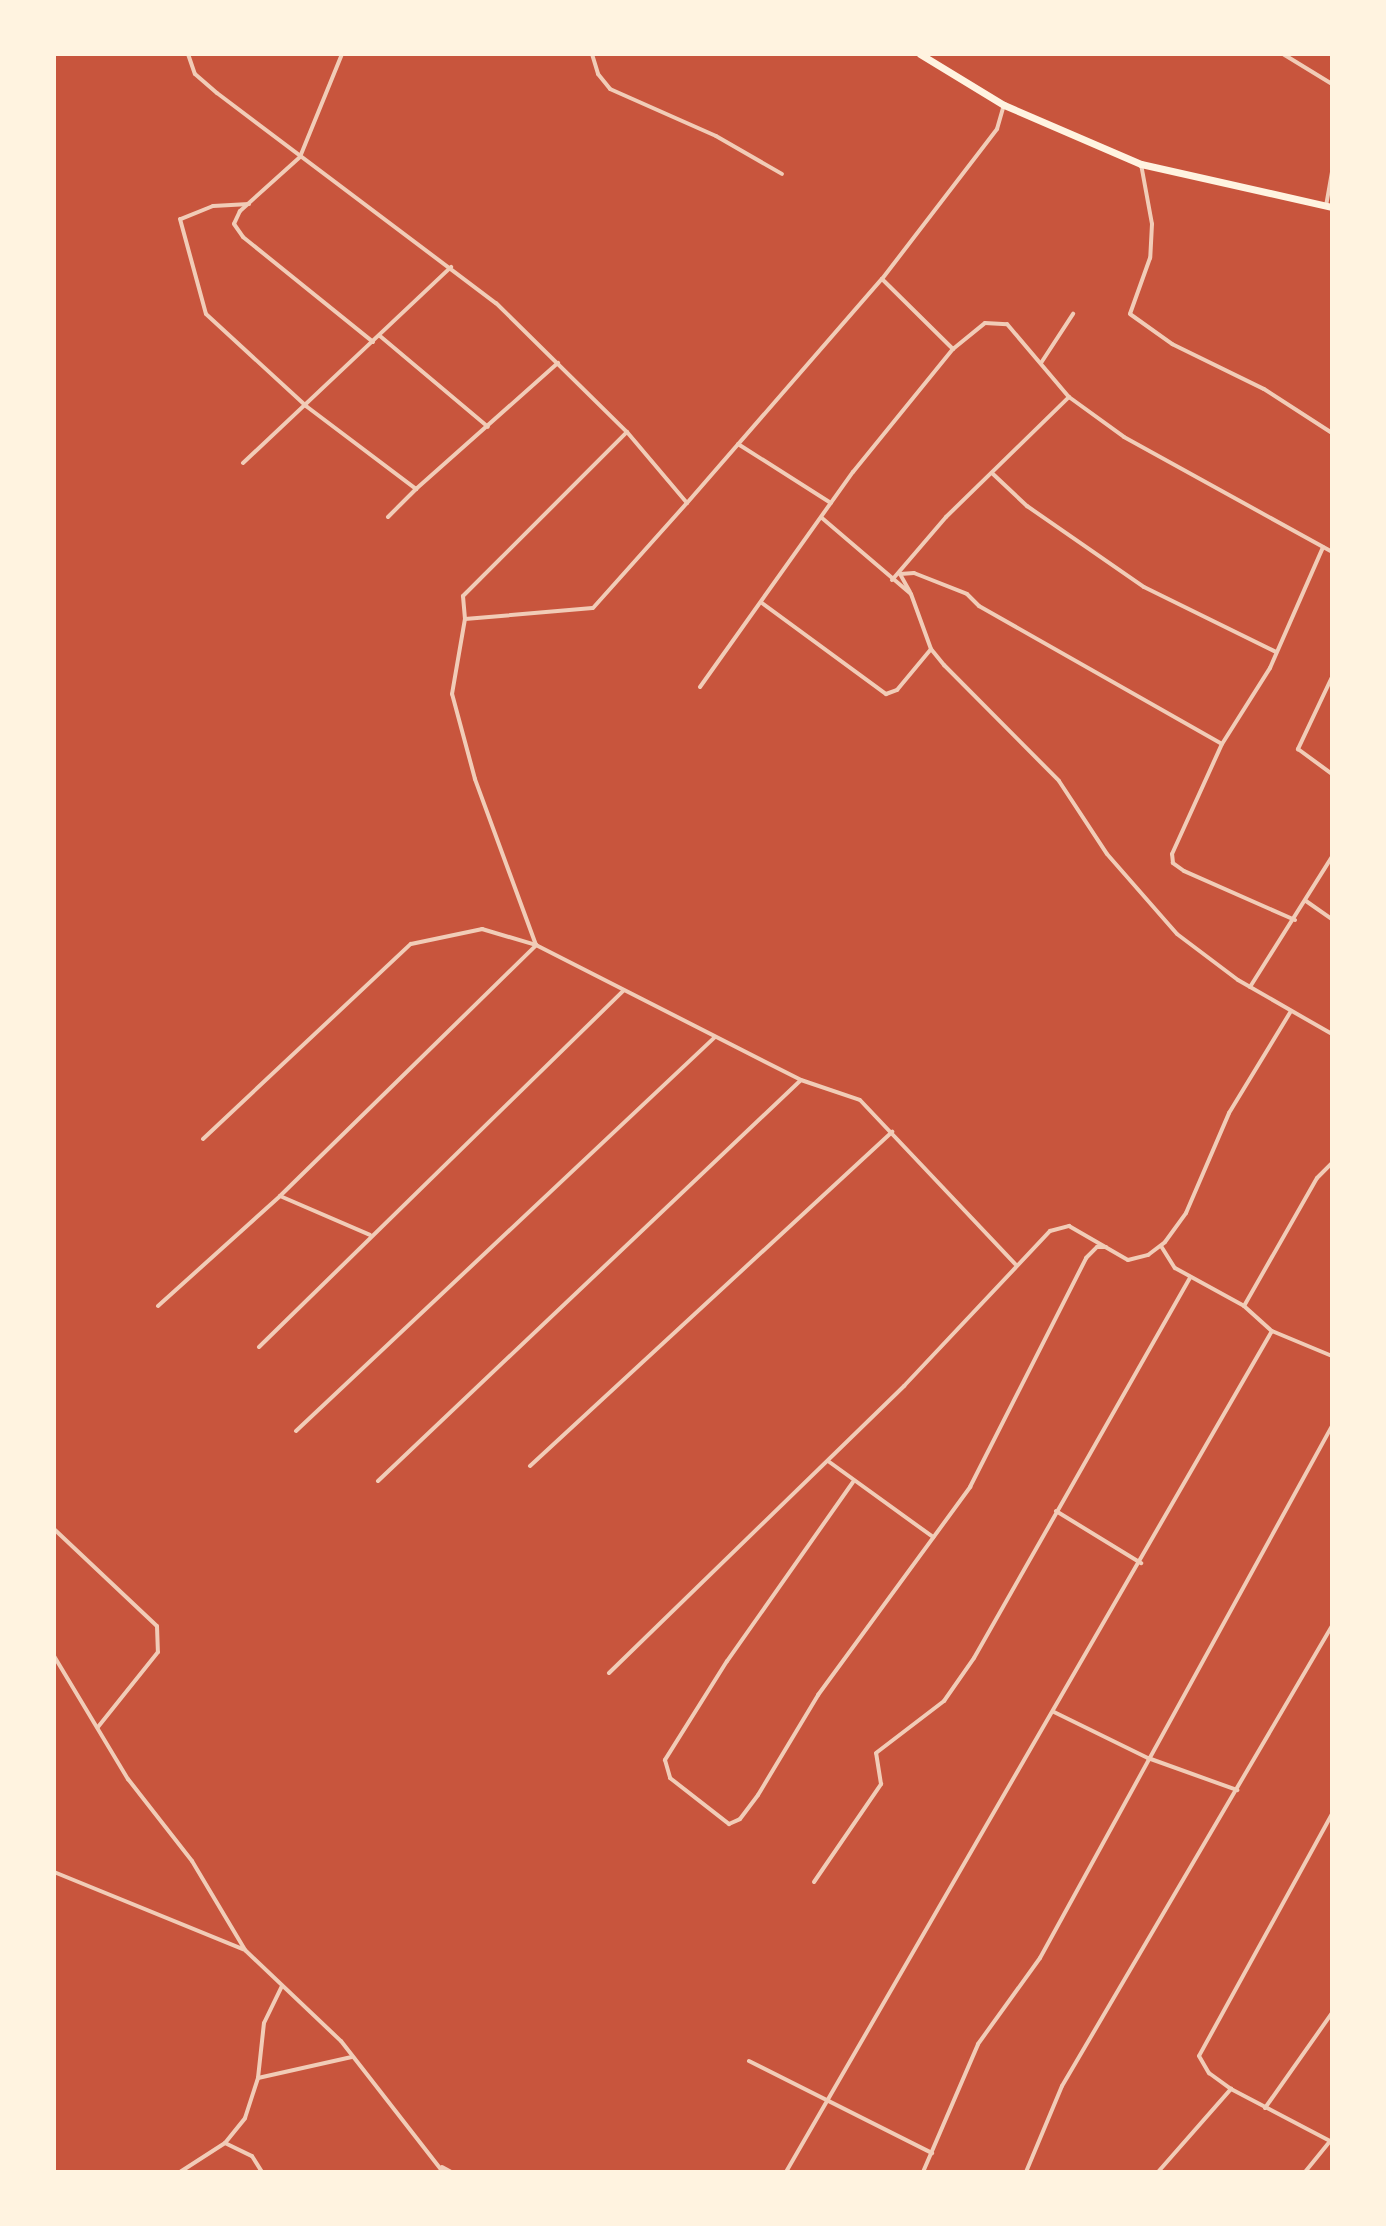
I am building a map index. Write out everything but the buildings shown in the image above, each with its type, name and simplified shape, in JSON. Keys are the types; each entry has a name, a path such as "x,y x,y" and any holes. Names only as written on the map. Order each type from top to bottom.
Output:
{"main road":[{"path":"920,54 1004,105 1141,164 1329,206"}],"street":[{"path":"188,54 195,74 300,157 451,267 558,363 627,432 687,503"},
{"path":"342,54 300,157 235,217 243,237 373,342"},
{"path":"592,54 598,74 610,89 706,131 782,174"},
{"path":"1283,54 1332,84"},
{"path":"465,619 593,608 882,279 997,129 1004,105"},
{"path":"1141,164 1152,224 1150,258 1130,314 1172,344 1264,389 1332,433"},
{"path":"1329,206 1332,172"},
{"path":"249,204 213,206 180,219 206,314 306,406 416,489"},
{"path":"243,463 451,267"},
{"path":"882,279 953,349"},
{"path":"1041,363 1073,314"},
{"path":"700,687 831,503 953,349 985,323 1000,321 1015,330 1069,397 1124,437 1332,552"},
{"path":"380,336 488,427"},
{"path":"388,517 558,363"},
{"path":"892,580 946,517 1069,397"},
{"path":"536,945 475,779 452,694 465,619 463,596 627,432"},
{"path":"738,444 831,503"},
{"path":"993,474 1027,506 1144,587 1276,652"},
{"path":"822,518 911,594"},
{"path":"1295,920 1173,863 1178,832 1222,744 1276,652 1323,547"},
{"path":"900,574 914,573 967,594 979,606 1222,744"},
{"path":"900,574 911,594 931,649 1059,781 1107,854 1177,934 1250,987 1332,1034"},
{"path":"762,603 886,694 897,690 931,649"},
{"path":"1332,677 1298,749 1332,774"},
{"path":"1250,987 1332,857"},
{"path":"1306,901 1332,919"},
{"path":"203,1139 411,944 482,929 536,945 801,1080 860,1100 1015,1264"},
{"path":"158,1306 280,1196 536,945"},
{"path":"259,1347 370,1235 623,991"},
{"path":"609,1673 957,1332 1015,1264 1060,1227 1076,1229 1128,1260 1161,1245 1186,1213 1229,1113 1291,1011"},
{"path":"296,1431 715,1037"},
{"path":"378,1481 801,1080"},
{"path":"530,1466 892,1132"},
{"path":"1244,1306 1317,1178 1332,1163"},
{"path":"280,1196 370,1235"},
{"path":"1161,1245 1175,1268 1190,1278 1244,1306 1272,1331 1332,1356"},
{"path":"853,1482 727,1661 665,1760 670,1778 729,1824 740,1819 758,1795 806,1711 933,1537 993,1448 1086,1258 1097,1247 1106,1247"},
{"path":"814,1882 881,1784 876,1753 950,1694 1007,1604 1056,1511 1190,1278"},
{"path":"786,2172 1141,1563 1272,1331"},
{"path":"923,2172 978,2044 1040,1958 1332,1426"},
{"path":"828,1461 933,1537"},
{"path":"1056,1511 1141,1563"},
{"path":"54,1529 157,1626 158,1652 98,1727"},
{"path":"1026,2172 1062,2086 1332,1626"},
{"path":"54,1656 150,1812 192,1861 245,1950 352,2057 443,2172"},
{"path":"1054,1712 1148,1758 1237,1790"},
{"path":"1305,2172 1331,2142 1231,2089 1209,2073 1199,2056 1332,1814"},
{"path":"54,1872 245,1950"},
{"path":"180,2172 225,2143 245,2118 258,2078 264,2023 282,1986"},
{"path":"1265,2108 1332,2013"},
{"path":"258,2078 352,2057"},
{"path":"749,2061 932,2153"},
{"path":"1158,2172 1231,2089"},
{"path":"225,2143 252,2156 262,2172"},
{"path":"440,2165 451,2172"}]}
